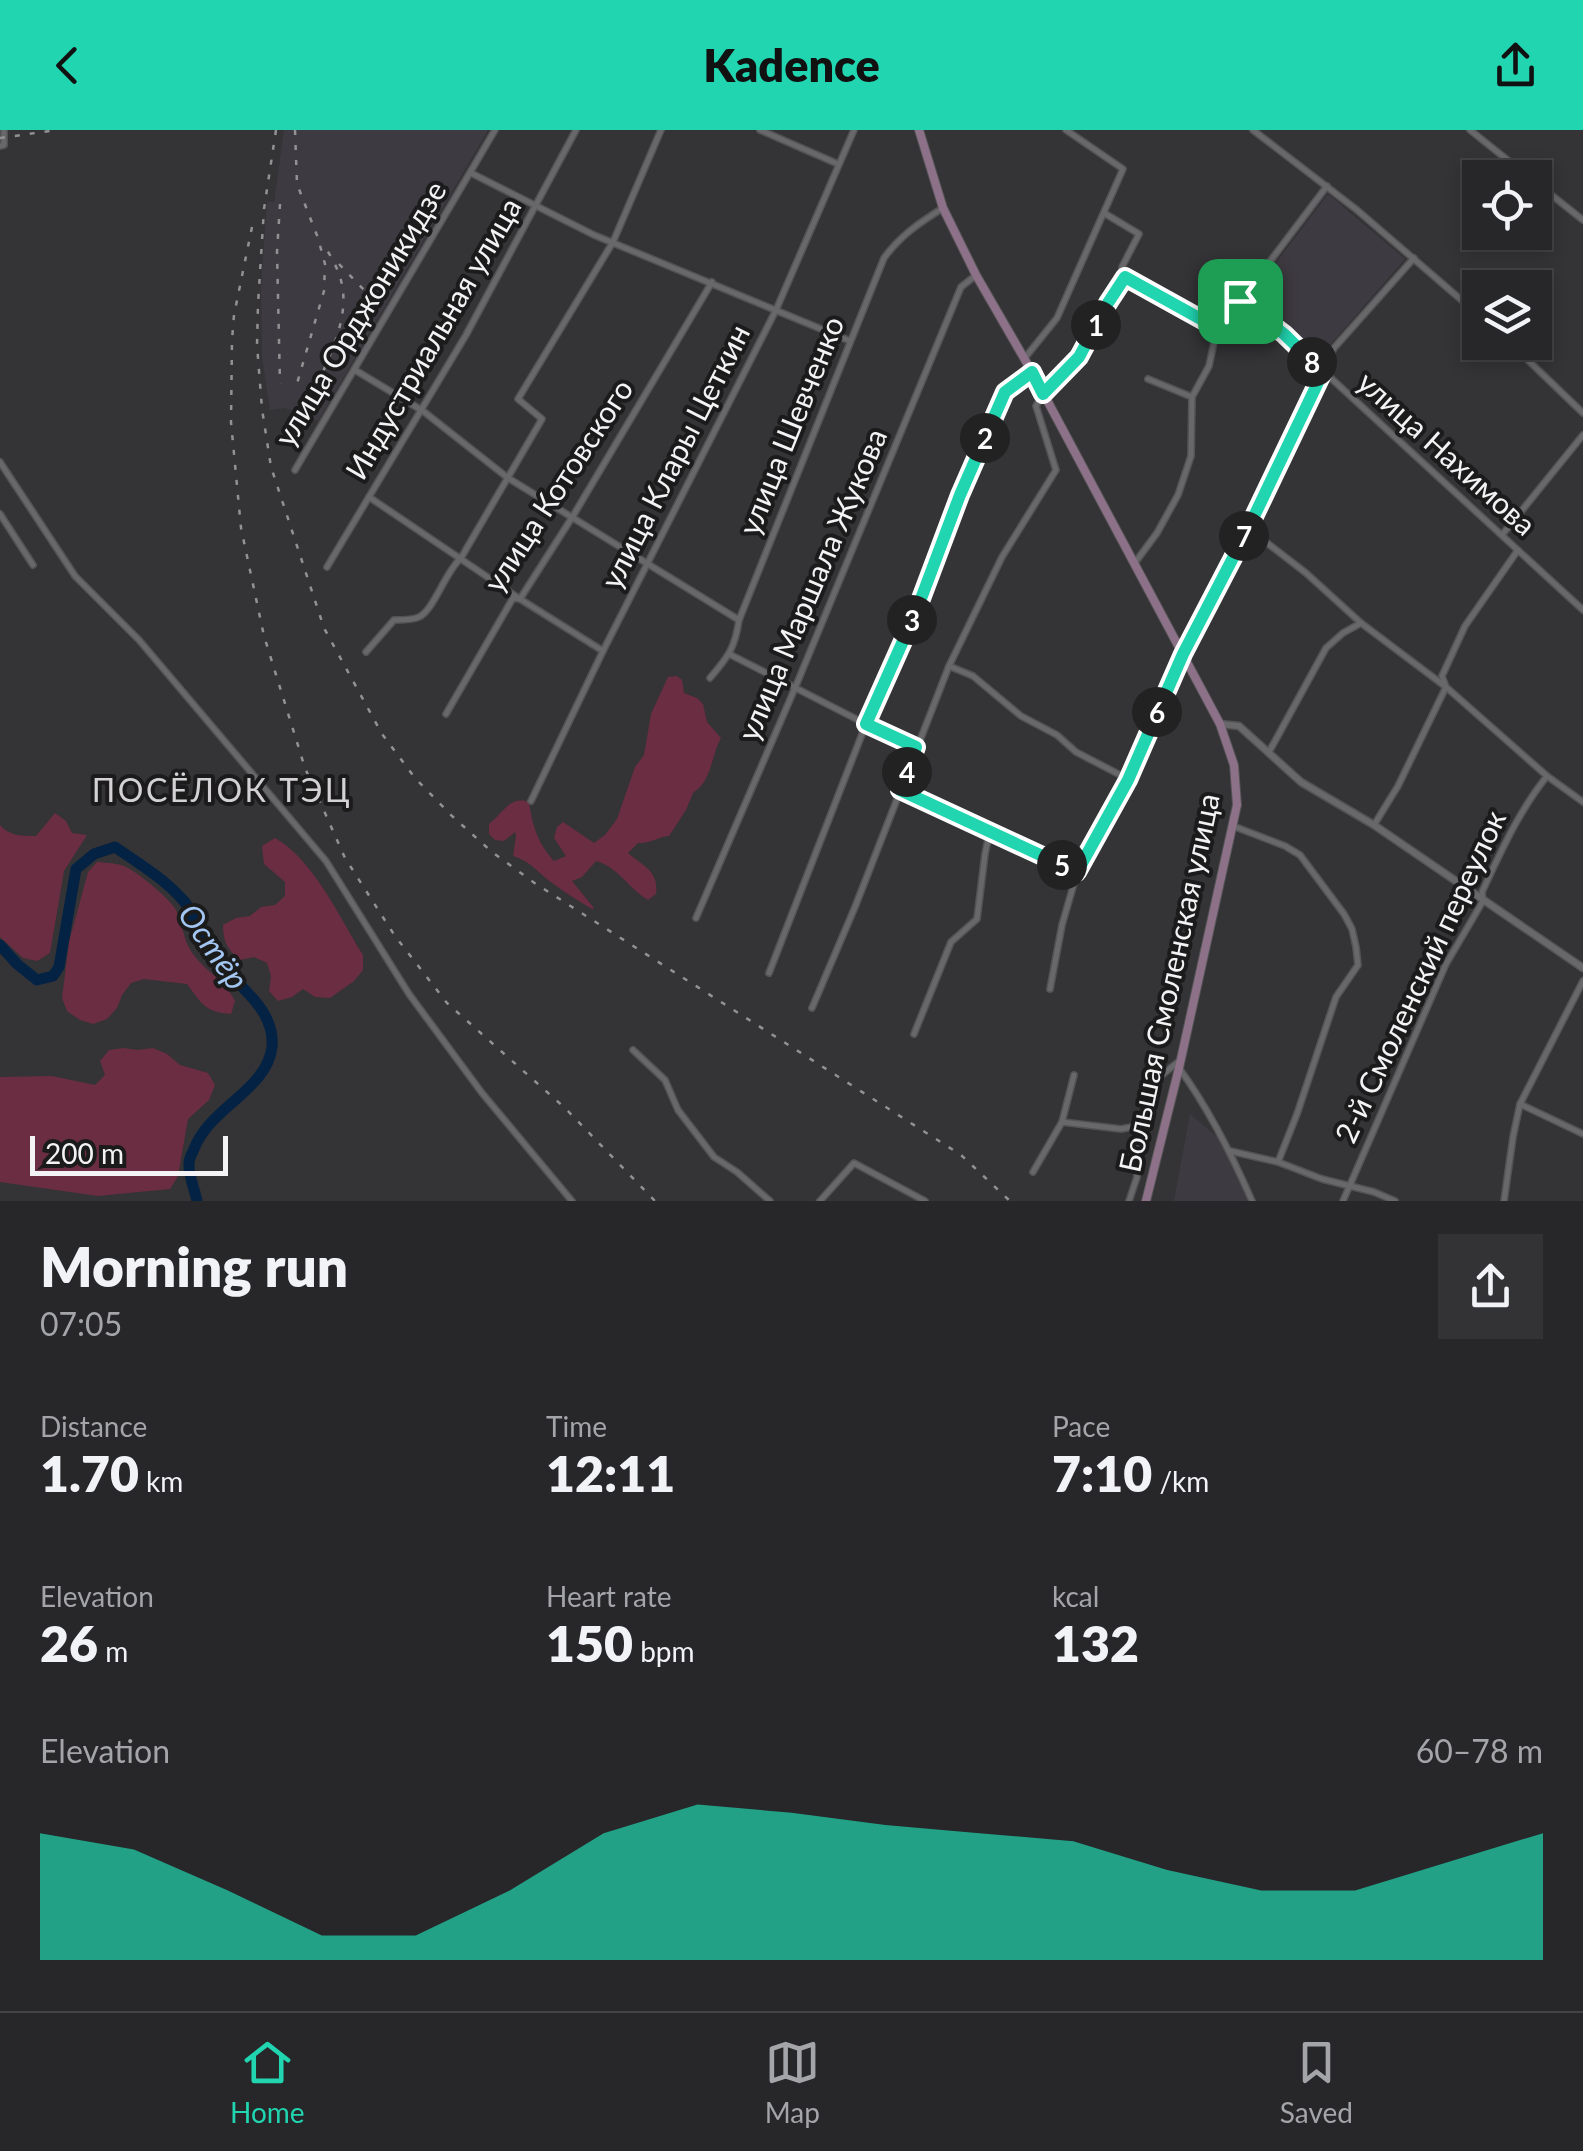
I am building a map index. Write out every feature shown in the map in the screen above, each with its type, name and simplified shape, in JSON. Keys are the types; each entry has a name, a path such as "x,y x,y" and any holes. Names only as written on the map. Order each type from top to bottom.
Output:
{"main road":[{"name":"Большая Смоленская улица","path":"919,130 943,208 976,275 1220,724 1234,766 1237,805 1233,826 1146,1201"}],"street":[{"path":"2,145 4,130"},
{"name":"улица Орджоникидзе","path":"296,470 495,130"},
{"name":"Индустриальная улица","path":"326,567 423,410 576,130"},
{"path":"366,652 394,620 419,617 429,607 542,419 518,400 613,242 661,130"},
{"path":"760,130 838,164"},
{"name":"улица Клары Цеткин","path":"531,801 776,310 854,130"},
{"path":"1024,359 1057,318 1123,169 1066,130"},
{"path":"1253,130 1327,186 1462,300"},
{"path":"1470,130 1507,160"},
{"path":"471,173 613,242 850,340"},
{"path":"1134,564 1158,533 1183,482 1192,456 1192,397 1209,366 1217,328 1327,186"},
{"path":"1552,196 1583,220"},
{"name":"улица Шевченко","path":"710,678 730,654 737,638 739,620 884,258 910,229 943,208"},
{"path":"1104,213 1139,234 1122,268 1125,277 1217,328"},
{"path":"1050,989 1077,872 1128,780 1183,654 1334,348 1414,258"},
{"name":"улица Маршала Жукова","path":"696,918 961,287 976,275"},
{"path":"812,1008 949,666 1002,557 1056,470 1036,406 1079,357 1125,277"},
{"name":"улица Котовского","path":"446,714 514,598 520,600 573,516 712,282"},
{"name":"улица Нахимова","path":"1240,301 1284,334 1583,610"},
{"path":"1528,360 1583,413"},
{"path":"355,370 423,410 508,478 739,620"},
{"path":"769,973 866,724 1005,392 1032,372"},
{"path":"1148,379 1192,397"},
{"path":"1502,535 1583,435"},
{"path":"0,462 75,576 138,640 326,861 409,994 476,1084 572,1201"},
{"path":"369,497 520,600 603,651"},
{"path":"0,514 33,565"},
{"path":"1248,529 1306,573 1361,623 1446,686 1546,776 1583,802"},
{"path":"1374,825 1398,786 1446,686 1442,676 1465,626 1518,550"},
{"path":"1268,753 1326,648 1361,623"},
{"path":"730,654 916,747"},
{"path":"949,666 973,676 1021,716 1128,780"},
{"path":"1220,724 1238,726 1301,782 1374,825 1583,968"},
{"name":"2-й Смоленский переулок","path":"1342,1201 1446,964 1483,901 1482,892 1508,835 1546,776"},
{"path":"900,790 1077,872"},
{"path":"1233,826 1300,854 1344,914 1356,947 1358,965 1336,997 1278,1162"},
{"path":"914,1034 951,942 977,919 990,830"},
{"path":"1504,1201 1520,1104 1583,980"},
{"path":"633,1050 665,1080 678,1110 714,1156 770,1201"},
{"path":"1129,1201 1137,1176 1138,1126 1162,1075 1180,1064 1230,1151 1252,1201"},
{"path":"1034,1172 1062,1122 1074,1075"},
{"path":"1520,1104 1583,1134"},
{"path":"1062,1122 1121,1129 1138,1126"},
{"path":"1230,1151 1278,1162 1322,1180 1374,1192 1394,1201"},
{"path":"820,1201 854,1163 925,1201"}],"shaded area":[{"path":"284,130 488,130 318,421 285,408 270,410 262,357 261,288 267,201 274,202"},
{"path":"1328,194 1405,259 1330,345 1321,362 1248,300"},
{"path":"668,677 682,680 684,693 703,704 707,722 721,738 704,782 693,793 669,836 638,843 628,853 652,874 656,894 648,900 611,868 596,861 582,877 572,881 592,909 513,856 515,832 504,841 495,840 489,834 489,824 511,803 529,802 537,834 554,861 566,856 554,838 563,822 594,843 605,835 617,819 635,767 644,755 651,714"},
{"path":"55,813 66,821 72,833 87,835 64,871 50,953 37,961 23,958 0,937 0,825 12,833 36,836"},
{"path":"275,838 314,875 363,955 363,970 330,998 315,997 303,989 278,1001 269,991 271,976 267,963 254,957 240,960 225,941 223,925 250,916 261,907 275,905 285,896 285,882 264,864 262,846"},
{"path":"97,862 128,868 172,905 193,954 235,1001 231,1014 205,1006 187,984 144,979 131,983 107,1019 93,1024 67,1011 62,998 69,942 88,872"},
{"path":"153,1048 180,1065 208,1073 215,1085 209,1100 188,1119 178,1176 170,1189 98,1196 0,1182 0,1077 52,1076 95,1085 105,1075 100,1061 109,1050"},
{"path":"1190,1114 1223,1142 1247,1201 1174,1201"}],"waterway":[{"name":"Остёр","path":"0,945 37,980 53,976 59,967 76,869 94,854 115,847 159,878 186,904 214,959 248,992 266,1017 272,1047 260,1075 212,1122 194,1149 189,1168 197,1201"}],"railway":[{"path":"0,138 57,130"},
{"path":"276,130 264,209 257,345 271,467 324,628 382,734 415,778 492,852 536,884 961,1155 1010,1201"},
{"path":"295,130 297,184 325,264 324,291 296,387"},
{"path":"280,204 280,384"},
{"path":"252,227 232,340 231,422 241,528 264,636 305,768 345,858 395,936 447,1003 565,1108 655,1201"},
{"path":"312,398 336,339 343,308 340,277 326,248"},
{"path":"339,264 364,290 383,302"}],"district":[{"name":"ПОСЁЛОК ТЭЦ","path":"222,791"}],"route":[{"path":"1125,277 1217,328 1240,301 1284,334 1323,372 1183,654 1128,780 1077,872 900,790 916,747 866,724 1005,392 1032,372 1043,394 1079,357 1125,277"}]}
